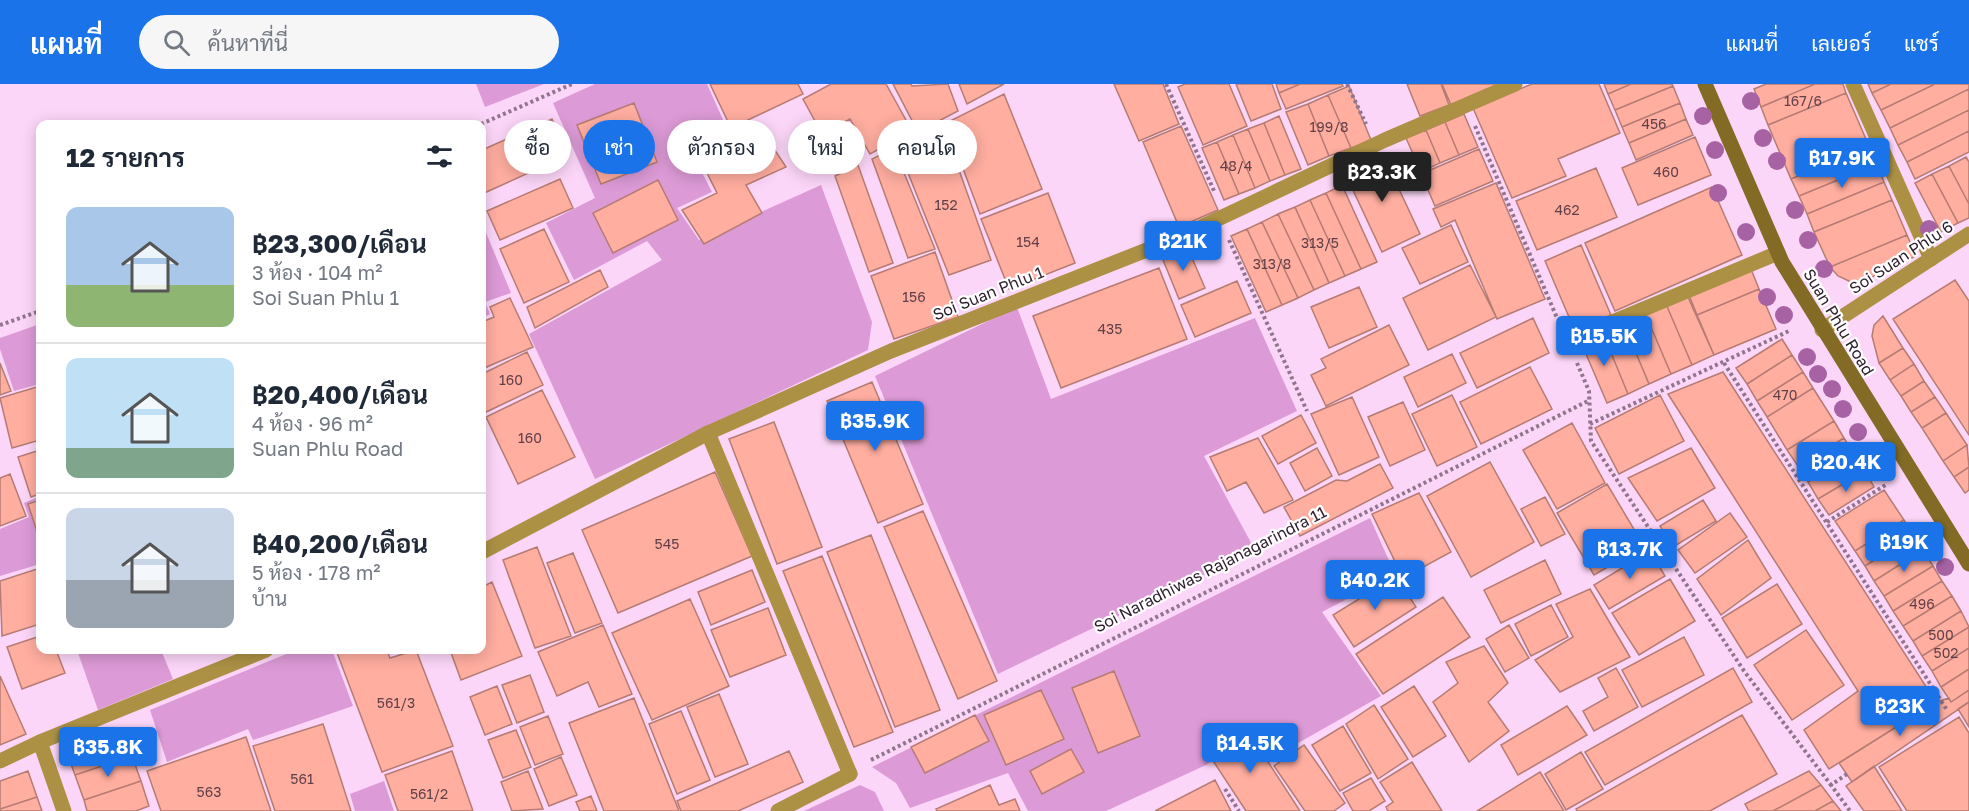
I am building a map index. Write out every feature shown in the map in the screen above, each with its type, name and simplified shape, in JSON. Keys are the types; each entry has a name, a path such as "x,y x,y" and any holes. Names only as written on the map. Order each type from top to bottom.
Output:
{"main road":[{"name":"Suan Phlu Road","path":"1706,84 1778,253 1822,330 1969,564"}],"street":[{"name":"Soi Suan Phlu 1","path":"486,550 708,433 891,351 1182,236 1376,144 1515,84"},
{"path":"1853,84 1931,259"},
{"name":"Soi Suan Phlu 6","path":"1822,330 1969,234"},
{"path":"1567,341 1778,253"},
{"path":"708,433 850,774 778,811"},
{"path":"0,761 40,742 256,654"},
{"path":"40,742 64,811"}],"path":[{"path":"486,122 572,84"},
{"path":"1166,84 1226,215 1228,237 1307,411"},
{"path":"1347,84 1376,144"},
{"path":"1465,104 1588,390 1591,441 1738,661 1850,811"},
{"path":"0,325 36,312"},
{"path":"1590,424 1789,331"},
{"path":"1724,363 1947,710"},
{"name":"Soi Naradhiwas Rajanagarindra 11","path":"850,774 875,756 1588,400"},
{"path":"1827,522 1887,484"},
{"path":"1831,785 1847,774"},
{"path":"1225,789 1239,811"}],"shaded area":[{"path":"476,84 544,84 485,107"},
{"path":"595,84 707,84 723,120 667,120 667,174 703,174 712,192 677,208 699,240 821,185 872,322 868,350 595,479 529,334 662,260 647,241 574,280 546,223 595,198 584,174 655,174 655,120 583,120 583,171 571,144 571,120 561,120 553,103"},
{"path":"486,233 511,293 486,302"},
{"path":"486,304 490,314 486,316"},
{"path":"1017,307 1051,399 1255,318 1297,411 1204,456 1255,550 998,674 875,376"},
{"path":"36,325 36,385 14,391 0,349 0,338"},
{"path":"36,498 36,565 0,576 0,529 29,517 24,503"},
{"path":"1370,518 1395,574 1322,612 1381,696 1277,755 1257,731 1206,765 1106,811 1028,811 1008,773 910,808 896,783 872,767"},
{"path":"78,654 163,654 173,679 98,710"},
{"path":"286,654 334,654 353,706 253,740 248,729 167,762 150,710"},
{"path":"384,781 394,811 355,811 350,794"},
{"path":"860,785 875,792 884,811 804,811"}],"building":[{"path":"710,84 798,84 803,94 748,120 727,120"},
{"path":"831,84 886,84 906,120 877,120 877,150 870,154 865,145 865,120 814,120 803,99"},
{"path":"893,84 911,84 912,86 948,84 958,111 941,120 912,120"},
{"path":"959,84 1004,84 967,104"},
{"path":"1114,84 1163,84 1179,124 1139,141"},
{"path":"1185,84 1229,84 1247,126 1203,145 1178,87"},
{"path":"1236,84 1272,84 1281,109 1251,121"},
{"path":"1276,84 1300,84 1279,93"},
{"path":"1300,84 1342,84 1343,86 1286,109 1279,93"},
{"path":"1407,84 1441,84 1449,105 1420,116"},
{"path":"1442,84 1505,84 1451,105"},
{"path":"1532,84 1599,84 1620,133 1558,159 1566,176 1512,198 1473,108"},
{"path":"1604,84 1631,84 1608,94"},
{"path":"1631,84 1672,84 1673,86 1615,110 1608,94"},
{"path":"1766,84 1815,84 1761,107 1754,89"},
{"path":"1815,84 1843,84 1846,93 1768,125 1761,107"},
{"path":"1868,84 1891,84 1872,93"},
{"path":"1891,84 1935,84 1881,110 1872,93"},
{"path":"1935,84 1969,84 1969,89 1890,128 1881,110"},
{"path":"1349,86 1371,140 1351,148 1328,95"},
{"path":"1673,86 1680,103 1622,127 1615,110"},
{"path":"1969,89 1969,110 1898,145 1890,128"},
{"path":"1846,93 1869,146 1791,179 1768,125"},
{"path":"1004,94 1042,189 980,214 965,174 977,174 977,120 952,120"},
{"path":"1328,95 1351,148 1329,156 1308,104"},
{"path":"634,103 641,120 590,120"},
{"path":"1680,103 1686,119 1629,143 1622,127"},
{"path":"1308,104 1329,156 1308,165 1286,112"},
{"path":"1969,110 1969,131 1907,162 1898,145"},
{"path":"1464,114 1478,147 1459,155 1445,122"},
{"path":"1279,116 1301,169 1285,175 1264,123"},
{"path":"1686,119 1693,135 1636,160 1629,143"},
{"path":"1445,122 1459,155 1440,163 1426,130"},
{"path":"583,123 583,140 577,125"},
{"path":"1264,123 1285,175 1270,181 1248,129"},
{"path":"1181,126 1218,210 1179,227 1143,142"},
{"path":"1248,129 1270,181 1255,188 1233,135"},
{"path":"1426,130 1440,163 1421,172 1406,138"},
{"path":"1969,131 1969,152 1915,179 1907,162"},
{"path":"1233,135 1255,188 1239,194 1217,142"},
{"path":"1695,137 1711,175 1638,205 1622,168"},
{"path":"504,140 504,174 526,174 486,192 486,148"},
{"path":"1217,142 1239,194 1224,200 1202,148"},
{"path":"1869,146 1877,164 1799,196 1791,179"},
{"path":"1479,149 1493,181 1435,206 1421,174"},
{"path":"776,152 786,167 776,172"},
{"path":"1383,155 1420,234 1382,252 1345,173"},
{"path":"877,156 877,173 872,159"},
{"path":"1966,157 1969,162 1969,204 1949,166"},
{"path":"1877,164 1884,182 1807,214 1799,196"},
{"path":"1949,166 1969,204 1969,218 1958,223 1932,174"},
{"path":"1596,168 1617,217 1537,250 1516,201"},
{"path":"597,174 626,174 601,184"},
{"path":"708,174 770,174 746,185 762,213 704,244 682,210 717,193"},
{"path":"861,174 893,263 869,272 835,176"},
{"path":"877,174 905,174 935,249 908,258"},
{"path":"908,174 960,174 991,260 949,275"},
{"path":"1932,174 1958,223 1941,232 1915,183"},
{"path":"560,179 573,208 500,240 487,211"},
{"path":"658,180 678,220 613,253 593,213"},
{"path":"1884,182 1892,200 1814,232 1807,214"},
{"path":"1496,183 1545,299 1497,319 1455,220 1441,227 1433,209"},
{"path":"1342,185 1377,262 1361,269 1326,193"},
{"path":"1712,187 1742,255 1615,311 1585,243"},
{"path":"1048,193 1075,263 1009,289 981,219"},
{"path":"1326,193 1361,269 1345,276 1310,200"},
{"path":"1310,200 1345,276 1329,283 1295,207"},
{"path":"1892,200 1907,235 1830,267 1814,232"},
{"path":"1295,207 1329,283 1314,290 1278,214"},
{"path":"1278,214 1314,290 1298,298 1262,222"},
{"path":"1262,222 1298,298 1282,305 1247,229"},
{"path":"1451,225 1468,262 1420,284 1402,248"},
{"path":"544,229 569,282 524,303 500,249"},
{"path":"1247,229 1282,305 1266,312 1231,236"},
{"path":"1907,235 1916,256 1868,279 1851,282 1838,276 1830,267"},
{"path":"1186,244 1205,288 1179,299 1161,255"},
{"path":"1581,245 1611,315 1575,331 1545,261"},
{"path":"935,252 958,317 894,339 871,276"},
{"path":"1470,265 1496,317 1428,350 1403,298"},
{"path":"1159,268 1187,339 1061,388 1033,316"},
{"path":"1751,269 1759,289 1697,315 1689,295"},
{"path":"600,270 608,287 535,328 527,307"},
{"path":"1955,280 1969,301 1969,435 1893,319"},
{"path":"1237,281 1251,313 1195,337 1181,305"},
{"path":"1359,287 1377,327 1329,348 1311,307"},
{"path":"1759,289 1776,329 1714,355 1697,315"},
{"path":"1687,295 1714,355 1692,365 1666,304"},
{"path":"510,298 533,347 486,367 486,320 494,317 490,307"},
{"path":"1666,304 1692,365 1671,374 1645,313"},
{"path":"1645,313 1671,374 1649,384 1623,322"},
{"path":"1883,316 1903,348 1879,363 1872,336 1874,325"},
{"path":"1533,318 1549,353 1477,388 1460,353"},
{"path":"1623,322 1649,384 1628,394 1602,331"},
{"path":"1389,325 1409,365 1326,406 1311,375 1326,368 1321,359"},
{"path":"1602,331 1628,394 1607,403 1580,340"},
{"path":"1782,339 1792,355 1747,384 1736,368"},
{"path":"1903,348 1914,364 1890,380 1879,363"},
{"path":"527,352 543,385 486,412 486,372"},
{"path":"1452,354 1466,383 1418,407 1404,377"},
{"path":"1792,355 1803,372 1757,401 1747,384"},
{"path":"0,363 11,391 0,395"},
{"path":"1914,364 1924,381 1901,396 1890,380"},
{"path":"1530,367 1552,409 1481,444 1460,402"},
{"path":"1723,372 1936,702 1829,769 1804,730 1858,691 1668,394"},
{"path":"1803,372 1813,388 1767,417 1757,401"},
{"path":"1924,381 1935,397 1911,412 1901,396"},
{"path":"872,382 923,504 878,523 827,401"},
{"path":"36,387 36,441 12,448 0,398"},
{"path":"1813,388 1834,421 1787,450 1767,417"},
{"path":"542,390 575,457 518,484 486,417"},
{"path":"1452,395 1477,447 1437,466 1412,414"},
{"path":"1660,395 1684,441 1619,474 1595,428"},
{"path":"1352,397 1379,457 1339,475 1311,414"},
{"path":"1935,397 1946,413 1922,428 1911,412"},
{"path":"1403,402 1425,450 1390,466 1368,417"},
{"path":"1946,413 1967,445 1943,461 1922,428"},
{"path":"1301,415 1316,443 1278,464 1262,436"},
{"path":"1834,421 1844,438 1798,466 1787,450"},
{"path":"774,422 822,547 777,564 729,439"},
{"path":"1572,423 1605,483 1557,509 1523,450"},
{"path":"1258,438 1293,500 1264,513 1246,482 1227,491 1210,457"},
{"path":"1844,438 1854,454 1808,482 1798,466"},
{"path":"1967,445 1969,467 1954,477 1943,461"},
{"path":"1317,448 1332,476 1305,491 1290,463"},
{"path":"1691,448 1715,488 1657,521 1628,478"},
{"path":"36,451 36,495 31,497 18,457"},
{"path":"1854,454 1865,471 1818,499 1808,482"},
{"path":"1490,462 1534,542 1471,577 1427,496"},
{"path":"1380,464 1393,488 1300,536 1284,507 1336,480 1347,481"},
{"path":"1969,467 1969,490 1965,493 1954,477"},
{"path":"1865,471 1874,487 1829,515 1818,499"},
{"path":"715,472 752,556 618,613 582,530"},
{"path":"10,474 26,516 0,526 0,478"},
{"path":"1607,484 1644,546 1594,575 1557,513"},
{"path":"1884,490 1904,520 1855,551 1835,521"},
{"path":"1419,493 1451,552 1403,578 1372,514"},
{"path":"1545,497 1565,534 1541,546 1521,509"},
{"path":"1703,500 1716,521 1673,547 1660,526"},
{"path":"36,501 36,529 28,504"},
{"path":"923,511 997,681 958,699 884,527"},
{"path":"1730,513 1747,537 1695,573 1678,550"},
{"path":"1904,520 1914,535 1865,566 1855,551"},
{"path":"871,535 940,710 895,727 827,552"},
{"path":"1914,535 1923,550 1874,581 1865,566"},
{"path":"1748,540 1771,578 1721,615 1697,579"},
{"path":"537,547 571,636 535,648 503,560"},
{"path":"1923,550 1933,566 1884,596 1874,581"},
{"path":"1650,551 1665,576 1609,609 1594,585"},
{"path":"573,553 602,623 575,633 547,563"},
{"path":"822,556 893,732 854,747 783,571"},
{"path":"1545,560 1561,594 1501,623 1484,590"},
{"path":"1933,566 1942,581 1893,611 1884,596"},
{"path":"36,569 36,625 2,636 0,581"},
{"path":"752,570 765,602 711,625 698,592"},
{"path":"1396,576 1416,607 1354,647 1333,615"},
{"path":"1670,579 1695,621 1639,655 1612,613"},
{"path":"1942,581 1952,596 1903,626 1893,611"},
{"path":"492,582 522,656 461,680 451,654 486,654 486,585"},
{"path":"1777,584 1802,624 1747,658 1722,618"},
{"path":"1590,589 1630,657 1560,692 1535,660 1573,637 1556,604"},
{"path":"1952,596 1961,611 1913,641 1903,626"},
{"path":"1443,597 1470,637 1383,694 1356,654"},
{"path":"690,599 729,686 652,720 612,633"},
{"path":"1551,605 1568,637 1531,656 1515,624"},
{"path":"768,608 786,655 730,677 711,630"},
{"path":"1961,611 1969,627 1922,656 1913,641"},
{"path":"603,625 632,694 599,707 588,682 557,696 538,652"},
{"path":"1509,625 1529,658 1505,672 1486,639"},
{"path":"1969,627 1969,648 1932,671 1922,656"},
{"path":"1806,630 1844,685 1792,720 1754,665"},
{"path":"36,637 36,654 58,654 65,673 22,689 7,647"},
{"path":"1684,637 1704,675 1642,707 1622,670"},
{"path":"1484,646 1508,683 1488,702 1509,731 1469,762 1433,702 1458,683 1446,662"},
{"path":"1969,648 1969,669 1941,687 1932,671"},
{"path":"338,654 388,654 390,658 403,654 418,654 453,746 382,772"},
{"path":"1616,668 1638,707 1594,731 1583,711 1608,697 1598,678"},
{"path":"1733,668 1752,702 1605,785 1585,752"},
{"path":"1969,669 1969,690 1951,702 1941,687"},
{"path":"1114,671 1140,736 1098,753 1072,688"},
{"path":"530,675 544,712 517,723 502,685"},
{"path":"0,676 26,734 0,745"},
{"path":"497,686 512,724 485,735 470,697"},
{"path":"1414,686 1446,736 1413,757 1381,707"},
{"path":"1041,690 1064,739 1006,765 984,715"},
{"path":"1969,690 1969,702 1852,782 1839,763 1936,702 1949,698 1951,702"},
{"path":"719,694 748,764 715,777 687,707"},
{"path":"634,698 679,811 604,811 569,723"},
{"path":"1969,702 1969,727 1958,709"},
{"path":"1374,705 1408,759 1378,779 1346,724"},
{"path":"1567,706 1587,735 1518,775 1501,745"},
{"path":"681,711 710,780 677,794 649,724"},
{"path":"975,715 989,741 925,773 911,747"},
{"path":"1742,715 1777,774 1710,811 1577,811 1576,809"},
{"path":"548,716 563,754 535,765 520,727"},
{"path":"1959,717 1969,733 1969,811 1907,811 1879,767"},
{"path":"323,724 351,811 275,811 253,746"},
{"path":"1244,725 1300,811 1246,811 1206,750"},
{"path":"1343,726 1371,773 1340,791 1312,745"},
{"path":"516,730 531,767 503,778 488,740"},
{"path":"123,731 132,756 75,775 66,750"},
{"path":"246,737 271,811 161,811 147,771"},
{"path":"1304,745 1345,803 1334,811 1305,811 1274,766"},
{"path":"1071,749 1084,772 1042,794 1030,771"},
{"path":"452,751 473,811 398,811 385,775"},
{"path":"789,751 803,782 738,811 681,811 677,801"},
{"path":"1581,752 1603,789 1566,810 1545,774"},
{"path":"132,756 141,781 84,800 75,775"},
{"path":"561,757 577,795 549,806 534,769"},
{"path":"1412,762 1442,811 1388,811 1386,807 1393,802 1380,782"},
{"path":"1874,766 1902,811 1864,811 1846,786"},
{"path":"28,771 37,797 0,809 0,781"},
{"path":"528,771 543,809 512,811 501,782"},
{"path":"1809,771 1821,785 1773,811 1749,811 1745,804"},
{"path":"1540,772 1564,811 1477,811"},
{"path":"1371,778 1385,801 1369,811 1353,811 1343,793"},
{"path":"1215,780 1231,811 1155,811"},
{"path":"141,781 149,806 136,811 87,811 84,800"},
{"path":"990,785 999,805 1015,799 1020,811 937,811 936,809"},
{"path":"1821,785 1833,801 1815,811 1773,811"},
{"path":"591,796 597,811 580,811 576,802"},
{"path":"37,797 42,811 0,811 0,809"},
{"path":"1833,801 1841,811 1815,811"}]}
